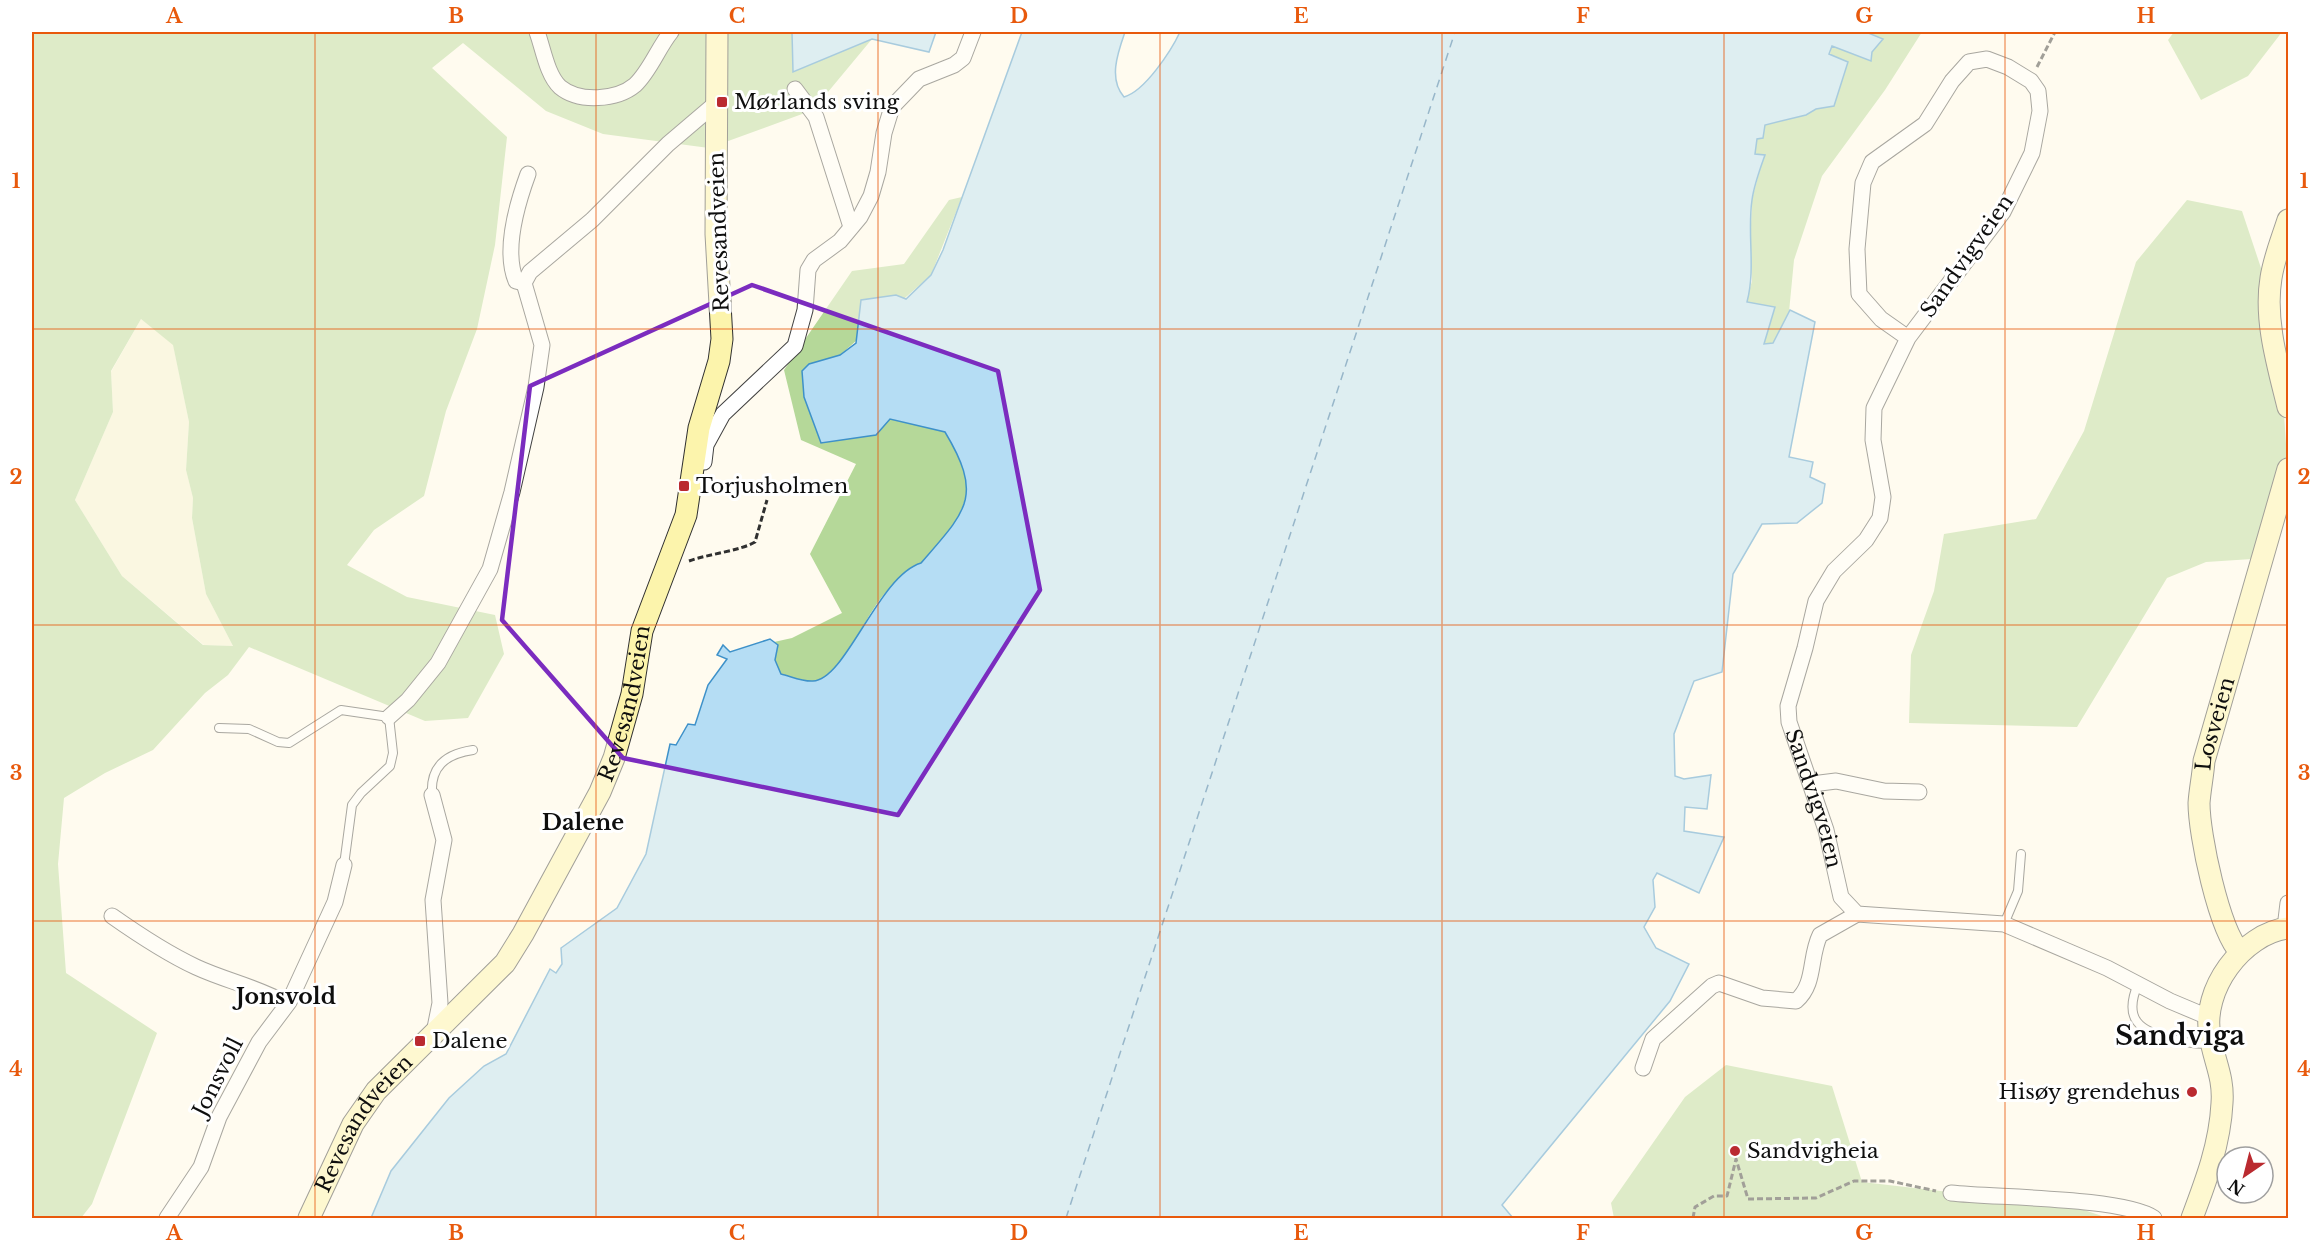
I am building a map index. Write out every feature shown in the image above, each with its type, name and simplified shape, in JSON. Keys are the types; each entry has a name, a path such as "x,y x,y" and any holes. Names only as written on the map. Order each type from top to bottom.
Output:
{"main road":[{"name":"Revesandveien","path":"309,1218 353,1124 391,1074 505,963 600,792 614,758 632,694 642,631 670,556 681,534 691,493 699,428 719,362 722,339 716,234 717,32"},
{"path":"2289,220 2277,251 2270,300 2276,358 2289,407"},
{"name":"Losveien","path":"2240,952 2232,943 2222,920 2202,835 2199,803 2204,761 2286,496 2289,469"},
{"path":"2192,1218 2210,1169 2219,1130 2222,1078 2212,1043 2208,1017 2218,985 2240,952 2258,940 2287,928"}],"street":[{"path":"537,32 548,65 560,87 578,96 601,97 617,94 633,87 671,32"},
{"path":"691,493 698,489 706,445 723,414 795,346 805,310 808,270 814,260 840,241 871,196 878,172 884,133 892,107 919,79 954,65 963,58 973,32"},
{"name":"Sandvigveien","path":"1857,914 1841,897 1812,784 1789,722 1788,706 1816,601 1834,571 1866,540 1880,518 1883,497 1873,440 1874,408 1908,338 2003,212 2032,153 2040,111 2038,91 2031,81 2008,67 1987,59 1970,62 1952,81 1925,124 1872,162 1863,183 1857,249 1859,294 1881,319 1908,338"},
{"path":"795,88 816,117 851,227"},
{"name":"Revesandveien","path":"524,283 530,272 592,220 668,144 715,104"},
{"path":"389,717 408,699 438,663 490,569 512,492 536,387 542,345 524,283 516,281 511,253 520,197 528,174"},
{"path":"1812,784 1836,781 1884,791 1919,792"},
{"path":"432,795 444,840 433,900 440,1003 434,1033"},
{"name":"Jonsvoll","path":"167,1218 201,1167 219,1117 259,1042 287,1004 335,902 344,865"},
{"path":"2287,928 2289,903"},
{"path":"1643,1068 1653,1039 1712,986 1719,983 1762,998 1796,1000 1809,986 1812,958 1820,935 1857,914 2004,924 2107,968 2208,1017"},
{"path":"112,916 153,944 198,968 238,981 287,1004"},
{"path":"1951,1193 2110,1206 2144,1212 2154,1218"}],"lane":[{"path":"219,728 249,729 278,742 289,743 341,710 389,717 393,753 390,766 354,801 348,824 344,865"},
{"path":"432,795 431,780 438,766 456,754 473,750"},
{"path":"2004,924 2018,891 2021,854"},
{"path":"2138,984 2132,1000 2132,1015 2143,1029 2197,1045 2212,1043"}],"path":[{"path":"2031,81 2055,32"},
{"path":"670,556 688,561 752,544 758,538 768,500"},
{"path":"1693,1218 1695,1206 1714,1196 1727,1196 1736,1159 1748,1199 1816,1198 1854,1181 1890,1181 1951,1193"}],"highlighted area":[{"path":"752,285 998,371 1040,590 898,815 623,758 502,620 530,386"}],"shaded area":[{"path":"141,319 173,344 189,422 186,470 193,498 192,518 206,594 233,646 204,645 122,576 75,500 113,412 111,372"}],"green space":[{"path":"32,32 792,32 793,72 872,39 813,110 709,148 603,134 546,111 463,43 432,68 507,137 495,245 477,329 446,411 424,496 374,530 347,565 407,597 495,615 504,654 468,718 425,721 249,647 228,675 205,693 153,750 105,773 64,798 58,864 66,973 157,1033 92,1204 81,1218 32,1218","holes":["141,319 173,345 189,422 186,470 193,498 192,518 206,594 233,646 203,645 122,576 75,500 113,412 111,371"]},
{"path":"1866,32 1922,32 1885,90 1822,176 1794,260 1789,312 1773,343 1764,344 1746,302 1752,281 1750,250 1752,199 1764,155 1755,154 1757,139 1763,138 1764,125 1806,115 1816,109 1832,46 1871,60 1872,52 1883,39"},
{"path":"2174,32 2282,32 2248,76 2201,100 2168,40"},
{"path":"962,197 931,275 840,355 809,364 890,419 945,432 958,454 966,478 966,495 963,505 954,525 934,551 897,581 878,602 848,651 831,672 817,681 801,680 781,674 775,660 778,645 774,642 792,638 842,613 810,554 856,464 801,440 784,370 852,271 904,264 949,200"},
{"path":"2187,200 2242,211 2262,271 2281,369 2287,459 2252,559 2206,562 2167,578 2077,727 1909,723 1911,655 1934,591 1944,534 2036,519 2084,431 2136,262"},
{"path":"1726,1065 1832,1086 1862,1182 2072,1206 2108,1218 1614,1218 1611,1203 1685,1097"}],"water":[{"path":"792,32 936,32 929,52 872,39 793,72"},
{"path":"1022,32 1125,32 1117,57 1115,74 1119,90 1124,97 1149,79 1180,32 1866,32 1883,39 1872,52 1871,61 1832,46 1829,54 1848,62 1834,106 1816,109 1806,115 1765,125 1763,138 1757,139 1755,154 1765,155 1752,200 1751,276 1747,302 1775,307 1764,344 1773,343 1790,310 1815,322 1789,457 1813,462 1810,477 1825,484 1822,503 1797,523 1762,524 1733,574 1722,672 1694,681 1674,734 1675,776 1684,779 1711,775 1707,809 1685,807 1684,831 1724,837 1699,893 1657,873 1653,880 1655,907 1644,927 1656,948 1689,964 1670,1001 1502,1205 1513,1218 371,1218 391,1171 449,1098 484,1066 506,1054 550,969 556,973 562,964 561,948 617,908 646,854 670,744 676,745 688,724 695,725 708,685 727,659 717,655 723,645 730,652 770,639 778,645 775,660 781,674 809,681 825,676 838,664 891,587 905,572 921,563 959,516 966,488 964,473 945,432 890,419 876,435 821,443 804,397 802,371 809,364 840,355 856,343 861,300 896,295 906,299 931,275 943,250"}],"ferry route":[{"path":"1066,1218 1455,32"}],"place":[{"name":"Mørlands sving","path":"722,102"},
{"name":"Torjusholmen","path":"684,486"},
{"name":"Dalene","path":"420,1041"},
{"name":"Hisøy grendehus","path":"2192,1092"},
{"name":"Sandvigheia","path":"1735,1151"}],"district":[{"name":"Dalene","path":"583,822"},
{"name":"Jonsvold","path":"286,996"},
{"name":"Sandviga","path":"2180,1036"}]}
